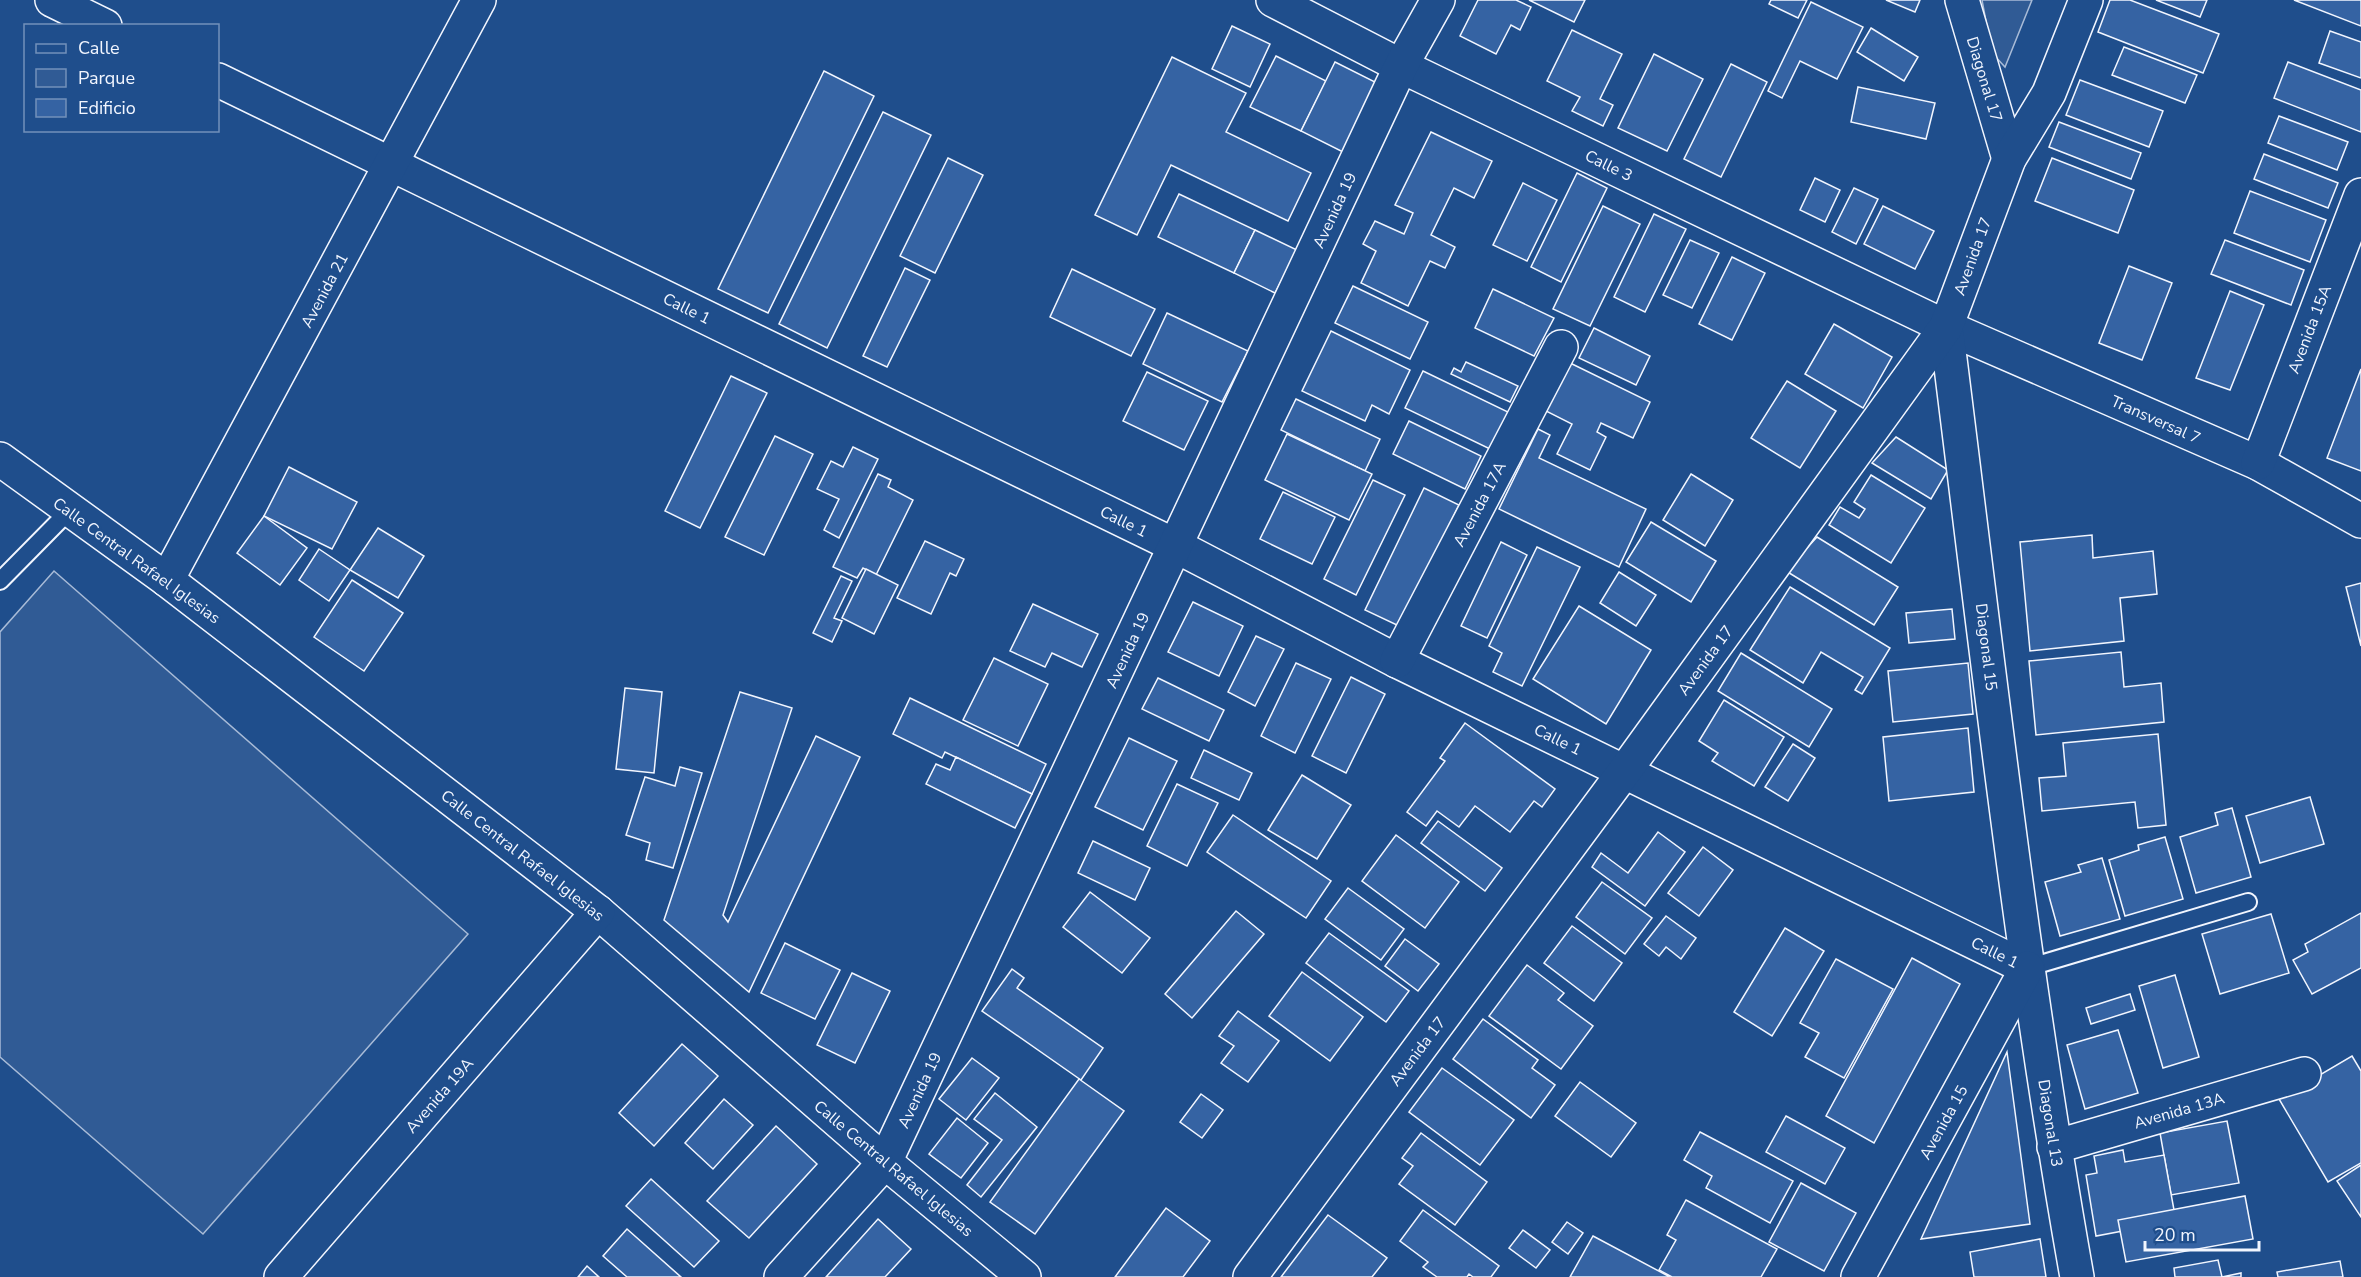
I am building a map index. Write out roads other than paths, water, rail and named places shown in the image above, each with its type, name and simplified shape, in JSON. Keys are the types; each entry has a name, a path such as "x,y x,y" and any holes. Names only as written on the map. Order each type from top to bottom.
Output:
{"street":[{"path":"52,0 101,24"},
{"name":"Avenida 21","path":"167,580 479,0"},
{"name":"Calle 3","path":"1273,0 1401,66 1946,327"},
{"name":"Avenida 19","path":"781,1277 885,1162 1401,66 1438,0"},
{"name":"Diagonal 17","path":"1962,0 2009,159"},
{"name":"Avenida 17","path":"1250,1277 1624,772 1946,327 2009,159 2049,93 2086,0"},
{"name":"Calle 1","path":"219,80 1176,546 1397,661 2027,968"},
{"name":"Avenida 15A","path":"2258,464 2361,195"},
{"name":"Transversal 7","path":"1946,327 2258,464 2361,521"},
{"name":"Diagonal 15","path":"1946,327 2027,968"},
{"name":"Avenida 17A","path":"1397,661 1561,347"},
{"name":"Calle Central Rafael Iglesias","path":"0,459 167,580 598,912 885,1162 1024,1277"},
{"name":"Avenida 19A","path":"281,1277 598,912"},
{"name":"Diagonal 13","path":"2027,968 2054,1147 2077,1277"},
{"name":"Avenida 15","path":"1858,1277 2027,968"},
{"name":"Avenida 13A","path":"2054,1147 2304,1074"}],"lane":[{"path":"0,581 70,510"},
{"path":"2027,968 2248,902"}]}
